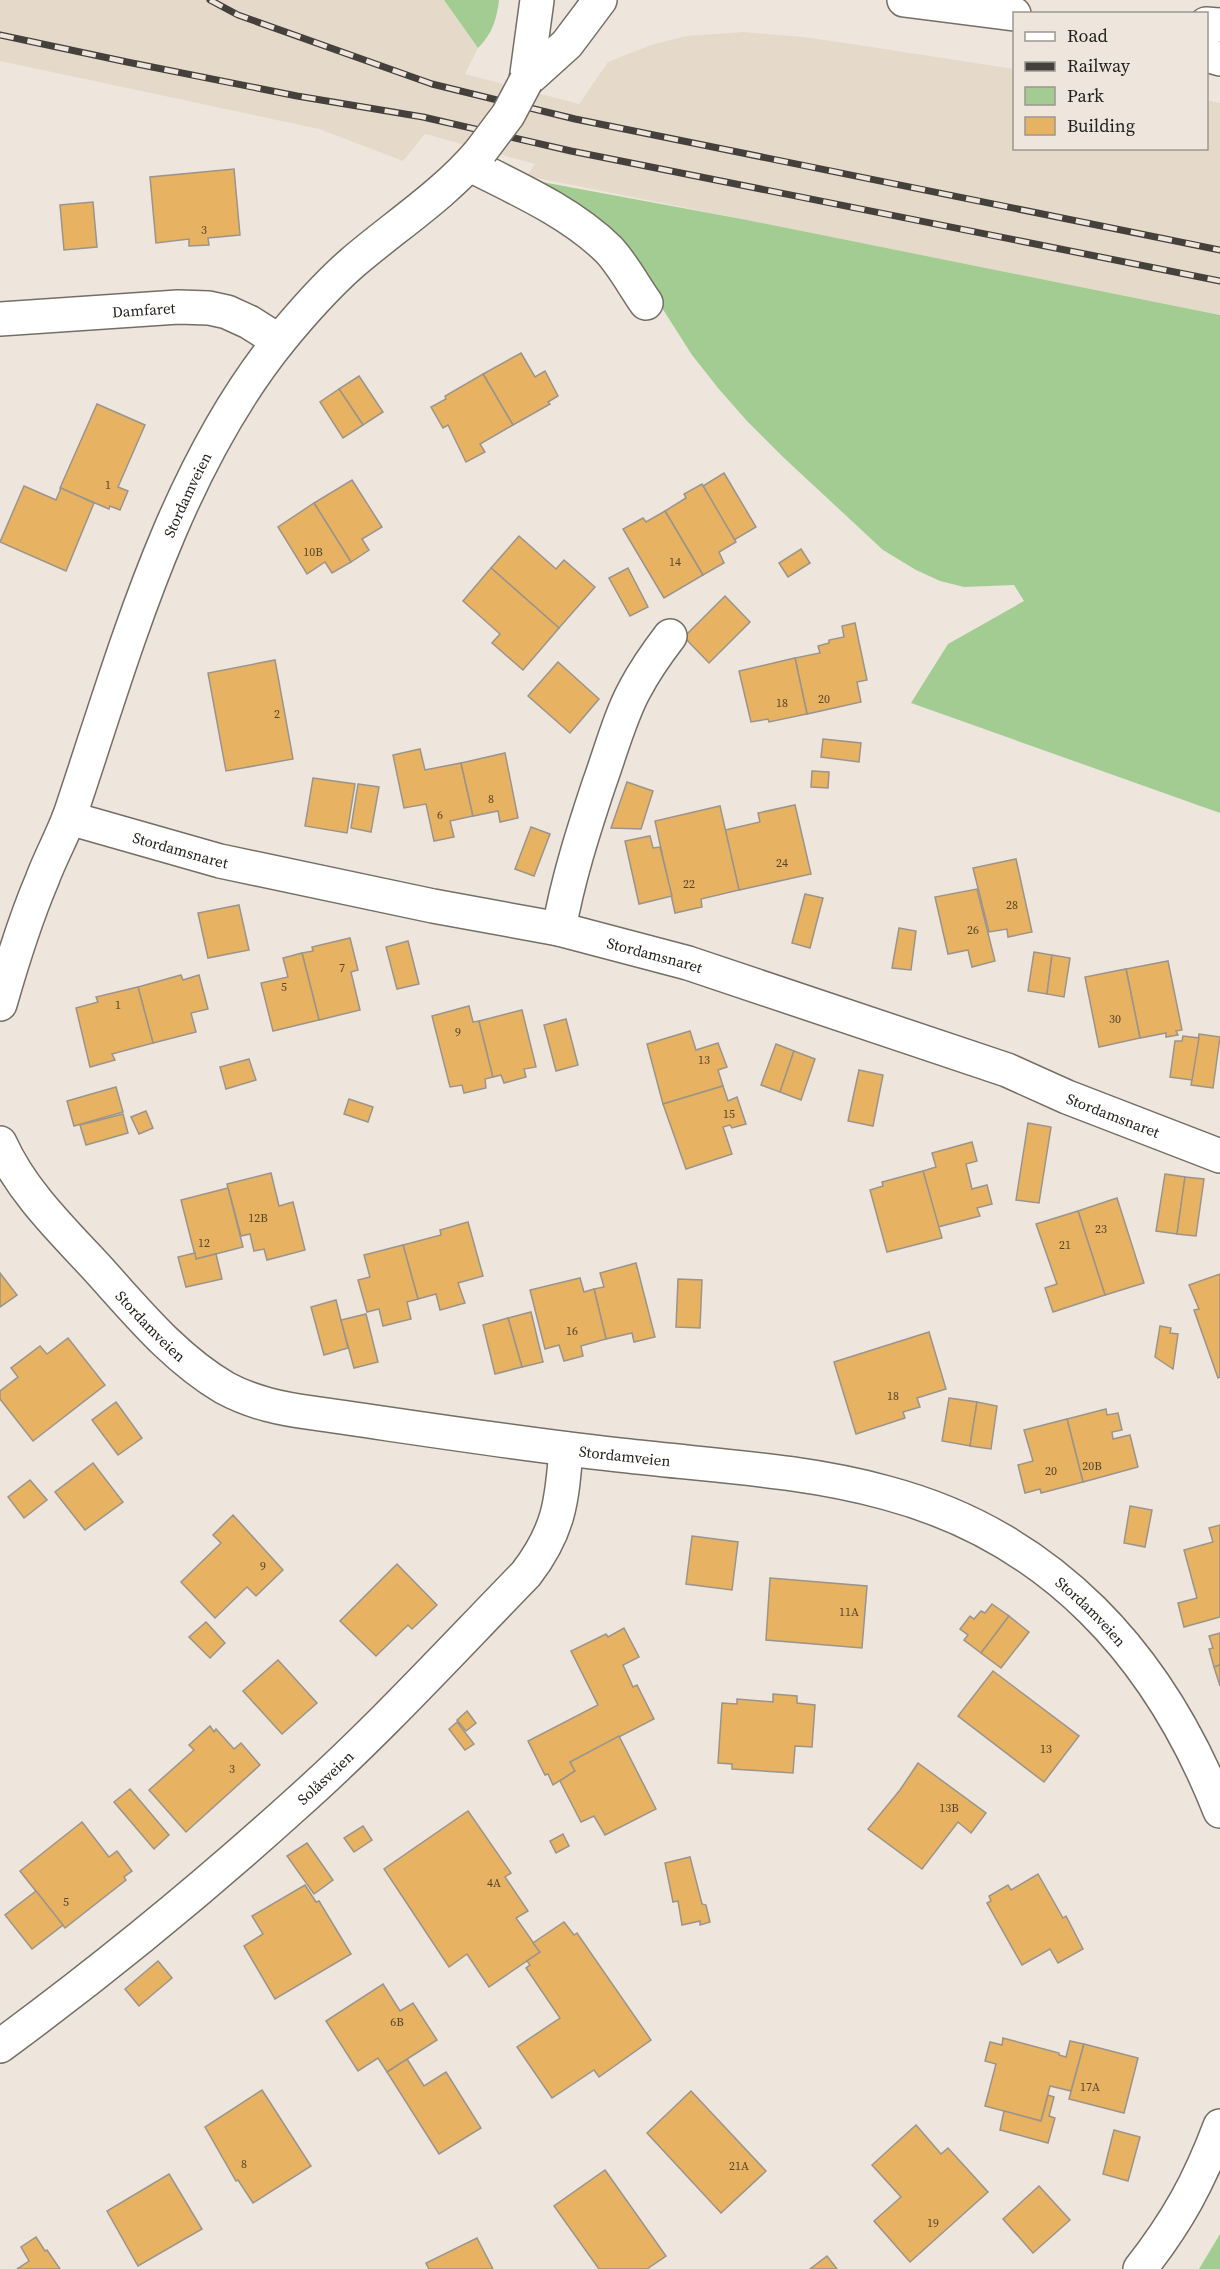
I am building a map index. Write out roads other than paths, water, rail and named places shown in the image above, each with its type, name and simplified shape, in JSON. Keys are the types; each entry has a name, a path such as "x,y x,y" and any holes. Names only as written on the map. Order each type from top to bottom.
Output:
{"street":[{"name":"Stordamveien","path":"0,1004 41,881 69,818 101,718 156,565 214,441 251,380 279,341 316,298 352,264 434,197 475,158 508,115 537,62 537,0"},
{"name":"Stordamveien","path":"537,62 567,44 600,0"},
{"path":"904,0 1013,14"},
{"path":"475,158 529,196 575,222 597,239 611,252 646,303"},
{"name":"Damfaret","path":"0,319 178,306 209,308 227,312 249,322 279,341"},
{"path":"559,929 565,893 577,848 612,747 634,690 670,636"},
{"name":"Stordamsnaret","path":"69,818 219,861 433,906 559,929 688,963 1007,1070 1067,1097 1220,1156"},
{"name":"Stordamveien","path":"0,1143 22,1182 42,1208 156,1333 186,1360 244,1398 292,1410 566,1449 794,1475 855,1485 923,1504 962,1518 1001,1539 1035,1561 1077,1595 1135,1656 1159,1689 1181,1728 1211,1787 1220,1811"},
{"name":"Solåsveien","path":"0,2046 77,1989 296,1805 405,1699 518,1583 541,1555 560,1511 566,1449"},
{"path":"1140,2269 1166,2236 1187,2202 1207,2162 1220,2126"}],"railway":[{"path":"210,0 238,15 432,84 575,119 1220,250"},
{"path":"0,35 297,96 423,117 571,151 1220,281"}]}
